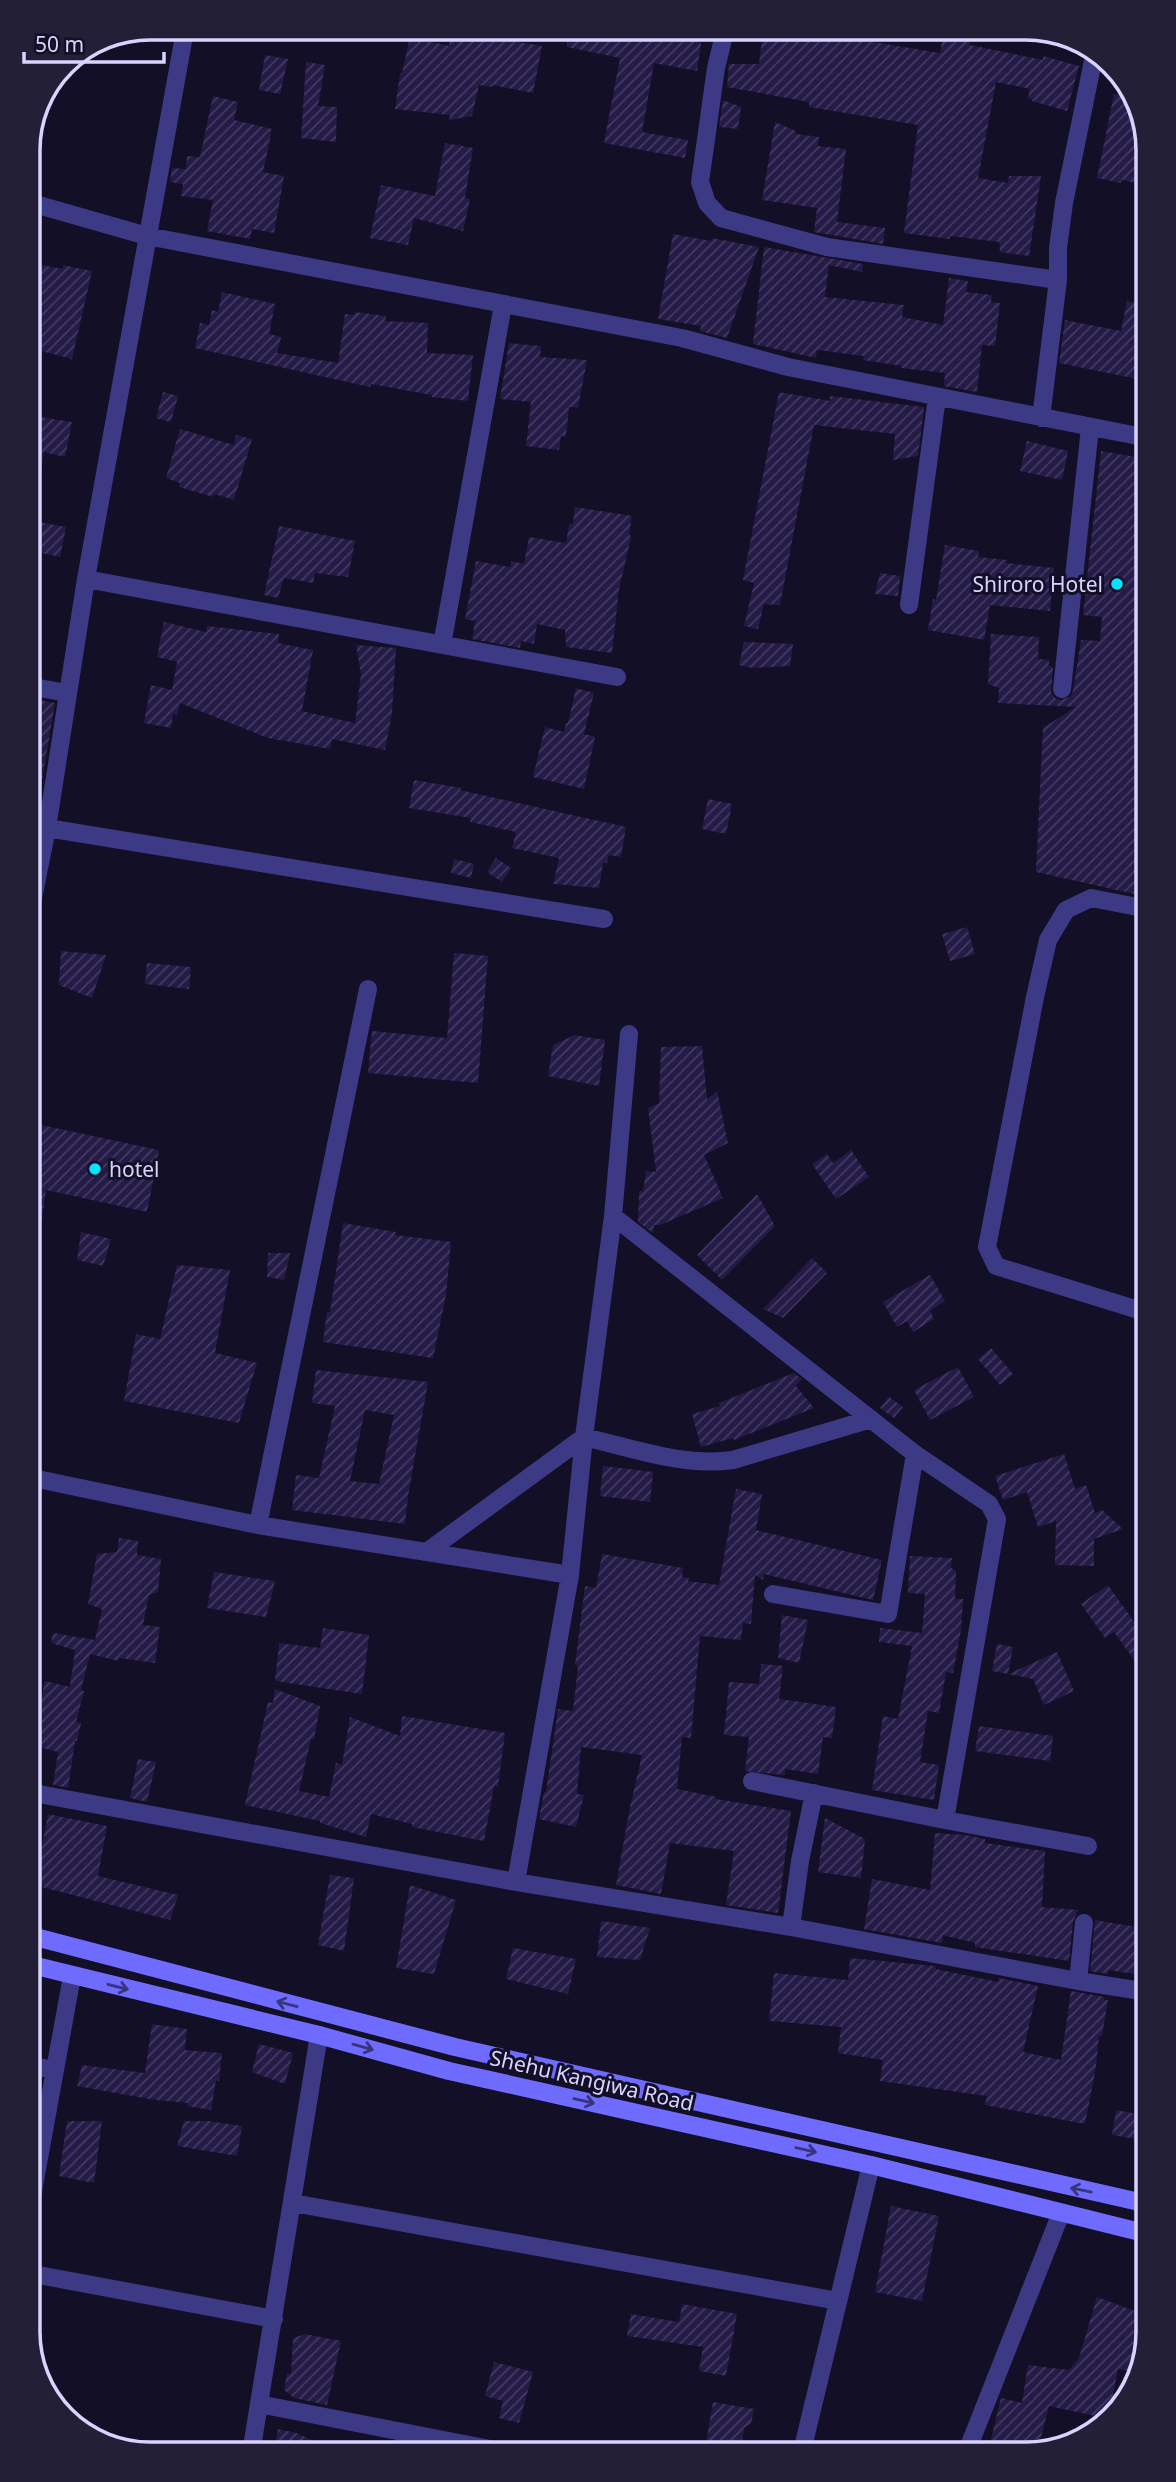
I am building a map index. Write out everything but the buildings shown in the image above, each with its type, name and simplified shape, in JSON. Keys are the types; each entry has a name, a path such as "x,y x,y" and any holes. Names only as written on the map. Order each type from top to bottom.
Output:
{"main road":[{"name":"Shehu Kangiwa Road","path":"40,1938 455,2047 1136,2201"},
{"name":"Shehu Kangiwa Road","path":"40,1967 319,2035 449,2071 871,2165 1136,2231"},
{"path":"449,2071 455,2047"}],"street":[{"path":"40,863 86,579 183,40"},
{"path":"723,40 716,68 701,182 707,203 722,218 827,247 1058,279"},
{"path":"1041,418 1058,279 1058,248 1064,203 1093,63"},
{"path":"40,205 147,236 682,338 788,367 1136,436"},
{"path":"442,645 503,305"},
{"path":"909,605 937,397"},
{"path":"1062,689 1090,428"},
{"path":"86,579 617,677"},
{"path":"40,688 67,693"},
{"path":"47,828 604,919"},
{"path":"1136,907 1091,898 1066,909 1048,940 987,1247 996,1266 1136,1309"},
{"path":"258,1525 368,989"},
{"path":"516,1882 570,1575 584,1437 613,1216 629,1034"},
{"path":"613,1216 915,1454 989,1504 995,1511 997,1519 945,1820"},
{"path":"428,1551 584,1437 689,1461 713,1462 733,1460 871,1419"},
{"path":"773,1594 888,1614 915,1454"},
{"path":"40,1480 258,1525 570,1575"},
{"path":"752,1781 1088,1846"},
{"path":"791,1927 800,1861 814,1793"},
{"path":"40,1794 516,1882 791,1927 1136,1990"},
{"path":"1078,1981 1084,1923"},
{"path":"40,2150 72,1976"},
{"path":"253,2442 319,2035"},
{"path":"40,2067 54,2070"},
{"path":"804,2442 871,2165"},
{"path":"293,2203 838,2301"},
{"path":"971,2442 1061,2213"},
{"path":"40,2275 274,2319"},
{"path":"259,2404 454,2442"}],"place":[{"name":"Shiroro Hotel","path":"1117,584"},
{"name":"hotel","path":"95,1169"}]}
